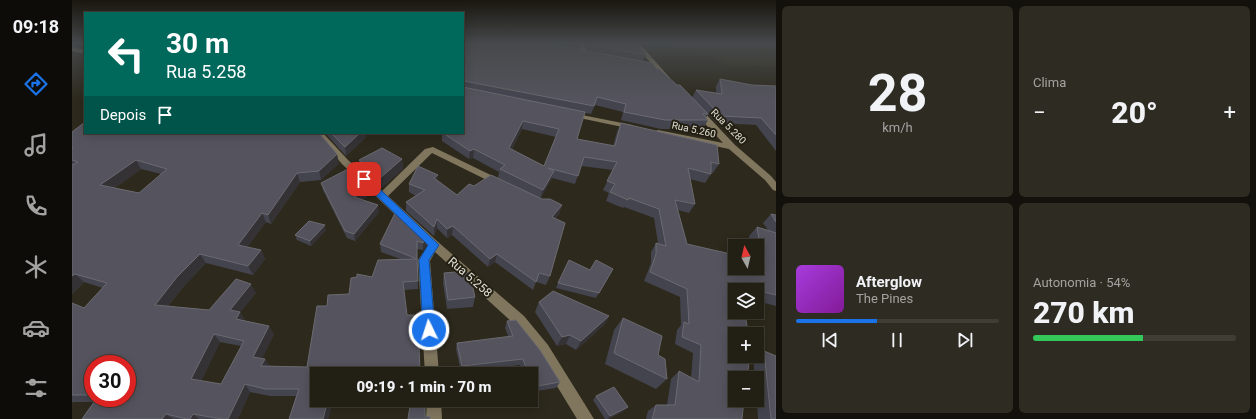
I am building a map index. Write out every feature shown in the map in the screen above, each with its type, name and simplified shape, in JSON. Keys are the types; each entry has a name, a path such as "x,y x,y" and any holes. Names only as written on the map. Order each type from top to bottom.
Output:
{"street":[{"path":"651,63 674,86"},
{"name":"Rua 5.280","path":"695,108 732,147 772,179 776,188"},
{"name":"Rua 5.260","path":"563,112 732,147"},
{"name":"Rua 5.258","path":"320,134 345,162 434,245 519,320 543,350 586,419"},
{"path":"382,196 428,151 433,150 508,187"},
{"path":"431,367 424,260 434,245"},
{"path":"434,407 434,419"}],"shaded area":[{"path":"723,63 776,63 776,67 726,65"}],"building":[{"path":"464,63 652,63 657,69 659,69 677,85 680,85 708,114 703,114 708,120 665,120 624,112 626,104 597,97 594,106 464,81"},
{"path":"720,79 752,85 776,86 776,135 761,118 721,116 696,90 722,94"},
{"path":"464,87 585,112 577,139 615,146 621,123 717,145 719,164 711,162 711,174 688,168 695,204 675,200 687,244 728,253 728,275 764,275 764,239 759,239 757,227 776,233 776,295 764,292 764,283 728,283 728,319 746,319 747,327 728,327 728,363 749,363 748,371 728,371 728,407 743,407 742,419 652,419 656,405 675,405 679,371 699,382 701,345 682,337 684,322 689,324 687,289 650,272 656,254 656,243 666,246 659,209 629,198 628,200 610,192 615,184 607,181 617,162 584,157 578,176 548,168 554,171 543,190 500,169 505,165 474,149 470,151 444,134 464,134","holes":["523,121 559,129 544,166 509,148"]},
{"path":"84,123 84,134 320,134 337,154 319,171 297,173 268,215 262,213 238,245 261,250 248,266 200,254 177,277 155,305 209,310 236,279 251,284 230,310 240,312 236,319 269,326 253,357 265,359 261,366 307,367 317,306 327,306 328,295 349,294 351,278 357,277 357,274 372,277 378,260 417,259 418,281 403,282 407,315 418,315 420,367 310,367 310,407 326,407 323,419 289,419 299,389 265,389 245,384 228,419 193,414 190,419 187,419 166,414 162,419 82,419 91,407 136,407 136,355 84,355 84,395 72,395 72,303 84,308 107,283 75,274 72,276 72,165 78,162 72,160 72,132","holes":["136,160 167,169 139,193 100,185","214,334 244,341 221,384 191,379"]},
{"path":"332,134 359,134 345,147"},
{"path":"382,148 402,159 380,178 359,160"},
{"path":"418,166 438,175 434,178 457,195 469,184 474,186 491,175 542,199 550,199 562,205 552,217 565,223 550,276 539,273 536,282 497,254 490,259 453,226 447,229 437,219 434,227 406,202 425,190 409,184"},
{"path":"350,168 371,187 354,197 378,205 354,234 345,231 321,183"},
{"path":"396,211 426,239 423,243 417,241 417,259 380,244"},
{"path":"771,214 776,215 776,222"},
{"path":"309,221 325,225 310,241 295,235"},
{"path":"569,260 590,270 596,260 613,269 599,293 558,283"},
{"path":"466,271 470,275 475,297 448,300 444,273"},
{"path":"553,291 609,316 581,341 570,335 562,337 539,302"},
{"path":"623,318 662,336 658,355 665,359 667,379 614,353"},
{"path":"516,320 540,350 560,382 538,386 538,367 526,367 523,359 462,366 457,343 513,336 507,321"},
{"path":"764,351 776,356 776,419 771,419"},
{"path":"614,387 628,407 610,416 596,396"},
{"path":"410,407 425,407 425,416 430,417 430,419 408,419"}],"route":[{"path":"364,179 434,245 424,260 429,330"}]}
